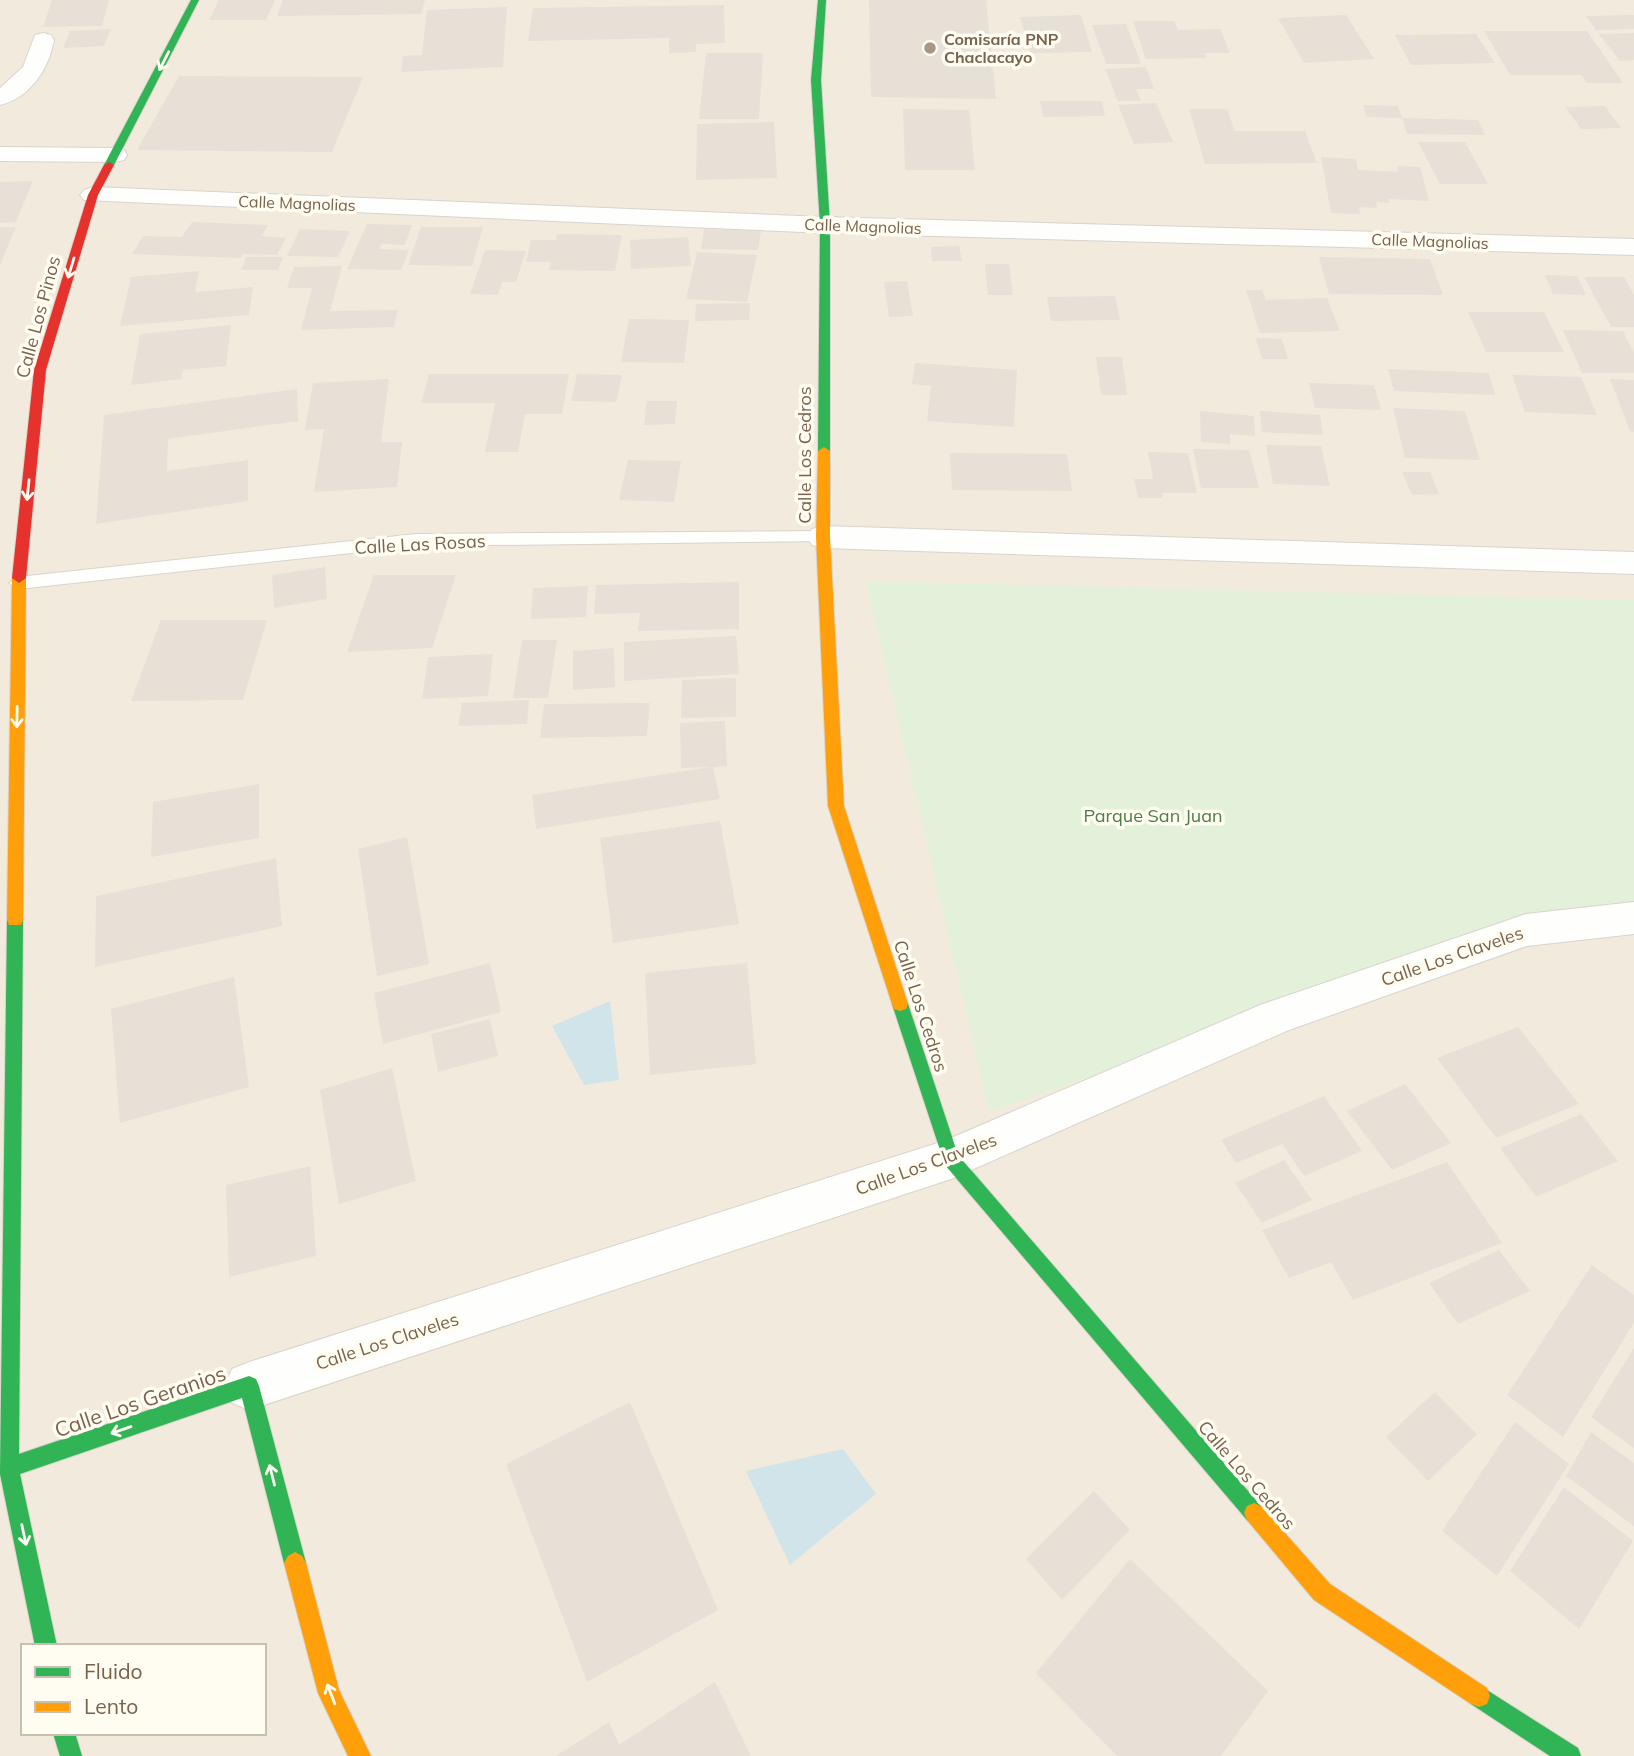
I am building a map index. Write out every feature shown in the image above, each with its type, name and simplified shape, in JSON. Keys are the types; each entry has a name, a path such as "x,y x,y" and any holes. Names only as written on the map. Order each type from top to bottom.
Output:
{"street":[{"name":"Calle Los Pinos","path":"9,1468 18,583 40,370 93,195 195,0"},
{"name":"Calle Los Cedros","path":"822,0 816,80 825,225 823,537 836,806 951,1159 1322,1592 1570,1756"},
{"path":"0,98 15,90 40,62 44,40"},
{"path":"2,154 115,155"},
{"name":"Calle Magnolias","path":"93,195 825,225 1634,247"},
{"path":"823,537 1634,563"},
{"name":"Calle Los Claveles","path":"249,1386 951,1159 1275,1017 1526,930 1634,918"},
{"name":"Calle Los Geranios","path":"9,1468 249,1386 329,1693 360,1756"},
{"path":"9,1468 47,1644"},
{"path":"65,1735 71,1756"}],"lane":[{"name":"Calle Las Rosas","path":"18,583 416,540 823,537"}],"shaded area":[{"path":"0,0 1634,0 1634,1756 0,1756"},
{"path":"610,1001 619,1080 584,1085 552,1026"},
{"path":"843,1449 876,1494 790,1565 746,1471"}],"green space":[{"name":"Parque San Juan","path":"866,581 1634,600 1634,927 1523,932 989,1111"}],"building":[{"path":"52,0 109,0 102,26 43,27"},
{"path":"219,0 275,0 266,20 209,20"},
{"path":"283,0 425,0 421,14 277,16"},
{"name":"Comisaría PNP Chaclacayo","path":"869,0 986,0 996,99 871,97"},
{"path":"724,5 725,43 696,44 696,52 669,53 669,38 528,41 533,8"},
{"path":"507,7 503,67 401,72 403,56 422,55 427,10"},
{"path":"1081,15 1092,52 1030,53 1020,17"},
{"path":"1346,15 1374,59 1304,63 1278,18"},
{"path":"1634,15 1634,29 1596,30 1586,16"},
{"path":"1133,21 1174,21 1178,30 1220,29 1230,53 1204,53 1206,58 1146,59"},
{"path":"1126,24 1141,64 1106,64 1092,25"},
{"path":"111,29 104,46 63,48 70,31"},
{"path":"1484,31 1587,31 1623,83 1587,83 1581,75 1510,75"},
{"path":"1634,33 1634,60 1620,61 1599,34"},
{"path":"1476,34 1495,63 1411,65 1395,35"},
{"path":"706,53 763,53 759,119 699,119"},
{"path":"1146,67 1154,89 1136,89 1141,101 1118,101 1105,69"},
{"path":"179,76 363,77 332,152 137,150"},
{"path":"1040,101 1102,101 1105,116 1043,117"},
{"path":"1156,103 1173,142 1134,144 1118,105"},
{"path":"1363,105 1398,106 1402,118 1366,117"},
{"path":"1605,106 1621,128 1581,129 1565,107"},
{"path":"903,109 969,110 975,170 905,170"},
{"path":"1189,109 1227,109 1235,131 1305,131 1317,163 1205,164"},
{"path":"1402,118 1478,120 1485,135 1407,134"},
{"path":"774,122 777,178 696,180 697,124"},
{"path":"1418,142 1465,142 1488,184 1440,184"},
{"path":"1321,157 1356,159 1358,170 1398,172 1397,166 1420,167 1429,201 1389,199 1389,203 1376,202 1377,208 1359,207 1360,214 1331,213"},
{"path":"33,181 16,222 0,223 0,182"},
{"path":"192,222 268,225 262,236 286,238 277,255 243,254 241,258 132,254 143,236 182,237"},
{"path":"367,224 412,225 405,245 382,244 379,249 409,250 401,270 347,269"},
{"path":"0,227 16,227 0,265"},
{"path":"421,227 483,227 472,266 408,265"},
{"path":"300,229 350,231 338,257 287,256"},
{"path":"704,229 761,231 758,250 701,249"},
{"path":"557,234 622,235 615,271 549,270 551,262 526,262 531,240 556,240"},
{"path":"688,237 691,266 631,269 630,240"},
{"path":"959,246 962,261 932,261 931,247"},
{"path":"485,250 526,251 516,282 502,282 498,295 470,294"},
{"path":"697,252 757,255 747,302 686,299"},
{"path":"246,257 283,257 278,270 241,270"},
{"path":"1319,257 1430,259 1443,295 1329,294"},
{"path":"985,264 1009,264 1013,295 988,295"},
{"path":"342,266 330,311 398,310 394,327 301,330 312,288 287,288 294,267"},
{"path":"199,271 195,292 253,287 249,315 120,326 131,277"},
{"path":"1545,275 1577,276 1586,295 1553,294"},
{"path":"1584,277 1624,277 1634,295 1634,327 1611,327"},
{"path":"907,281 913,316 889,317 884,282"},
{"path":"1246,290 1262,290 1266,300 1327,298 1340,331 1260,333"},
{"path":"1115,296 1120,320 1051,321 1047,297"},
{"path":"750,303 749,320 695,321 696,304"},
{"path":"1468,312 1544,312 1564,352 1486,352"},
{"path":"629,319 689,320 684,363 621,362"},
{"path":"231,325 226,366 183,370 181,379 131,385 140,334"},
{"path":"1563,330 1623,331 1634,353 1634,373 1582,373"},
{"path":"1256,338 1282,339 1288,359 1262,359"},
{"path":"1096,357 1122,357 1127,395 1101,395"},
{"path":"915,363 1017,370 1014,427 927,421 931,386 912,384"},
{"path":"1388,369 1489,373 1495,395 1394,391"},
{"path":"429,374 569,374 562,414 525,414 518,452 485,452 495,403 421,403"},
{"path":"577,374 622,375 616,402 571,401"},
{"path":"1512,375 1581,377 1597,415 1525,412"},
{"path":"389,379 381,442 402,442 397,487 314,492 324,429 305,430 313,383"},
{"path":"1610,379 1634,380 1634,432 1630,431"},
{"path":"1309,383 1374,385 1381,410 1315,408"},
{"path":"297,389 298,421 168,439 167,471 248,460 248,501 96,524 104,415"},
{"path":"647,401 677,401 675,424 644,425"},
{"path":"1393,408 1465,411 1480,460 1405,458"},
{"path":"1200,411 1254,416 1255,436 1230,434 1230,444 1201,442"},
{"path":"1260,411 1320,415 1323,435 1262,432"},
{"path":"1266,445 1321,446 1330,486 1273,484"},
{"path":"1193,449 1249,450 1259,488 1201,488"},
{"path":"1148,452 1188,453 1197,493 1162,493 1162,498 1138,498 1134,479 1153,479"},
{"path":"950,453 1067,454 1072,491 952,490"},
{"path":"628,460 681,461 674,502 619,500"},
{"path":"1402,472 1430,472 1439,494 1412,495"},
{"path":"325,567 327,599 274,608 272,575"},
{"path":"374,575 456,575 432,648 347,652"},
{"path":"739,582 739,629 638,631 640,613 594,614 596,585"},
{"path":"588,586 586,617 531,619 533,588"},
{"path":"161,620 267,620 243,700 131,701"},
{"path":"736,636 739,674 624,681 624,642"},
{"path":"522,640 557,640 548,698 513,698"},
{"path":"614,648 615,687 573,690 573,651"},
{"path":"493,654 488,696 422,699 428,657"},
{"path":"736,678 736,717 681,718 682,680"},
{"path":"529,700 527,724 458,726 462,703"},
{"path":"650,703 647,736 540,738 544,704"},
{"path":"725,721 727,766 713,767 720,799 536,829 532,795 710,767 681,768 680,723"},
{"path":"259,784 259,838 151,857 153,802"},
{"path":"720,821 739,924 613,943 600,838"},
{"path":"407,837 429,964 377,976 358,849"},
{"path":"276,858 282,926 95,967 96,896"},
{"path":"490,963 501,1012 383,1044 374,993"},
{"path":"747,963 756,1064 650,1075 645,973"},
{"path":"234,977 249,1087 120,1123 111,1009"},
{"path":"490,1019 498,1056 438,1072 431,1034"},
{"path":"1518,1027 1579,1104 1496,1138 1437,1058"},
{"path":"392,1068 416,1181 339,1204 320,1090"},
{"path":"1405,1084 1451,1143 1392,1170 1347,1111"},
{"path":"1324,1096 1362,1151 1304,1176 1282,1144 1236,1163 1221,1140"},
{"path":"1581,1114 1618,1161 1536,1197 1500,1148"},
{"path":"1284,1160 1312,1200 1262,1223 1235,1183"},
{"path":"1447,1162 1502,1243 1353,1300 1331,1262 1289,1278 1262,1230"},
{"path":"310,1166 316,1256 229,1277 226,1185"},
{"path":"1499,1250 1530,1291 1458,1324 1429,1283"},
{"path":"1592,1265 1634,1295 1634,1323 1563,1437 1507,1395"},
{"path":"1634,1348 1634,1448 1591,1417"},
{"path":"1435,1392 1477,1434 1428,1481 1386,1437"},
{"path":"630,1402 718,1610 587,1682 506,1464"},
{"path":"1515,1422 1569,1464 1497,1576 1442,1531"},
{"path":"1591,1432 1634,1463 1634,1526 1566,1476"},
{"path":"1564,1487 1633,1541 1579,1629 1510,1571"},
{"path":"1094,1491 1130,1530 1062,1600 1026,1559"},
{"path":"1130,1559 1268,1691 1221,1756 1117,1756 1036,1673"},
{"path":"715,1682 751,1756 556,1756 609,1722 619,1745"}],"traffic: fast":[{"path":"109,165 195,0"},
{"path":"822,0 816,80 825,225 824,451"},
{"path":"15,920 9,1468 46,1644"},
{"path":"900,1004 951,1159 1254,1513"},
{"path":"9,1468 249,1386 295,1563"},
{"path":"1479,1696 1570,1756"},
{"path":"65,1735 71,1756"}],"traffic: slow":[{"path":"824,451 823,537 836,806 900,1004"},
{"path":"15,920 19,578"},
{"path":"1254,1513 1322,1592 1479,1696"},
{"path":"295,1563 329,1693 360,1756"}],"traffic: jam":[{"path":"19,578 40,370 93,195 109,165"}],"place":[{"name":"Comisaría PNP Chaclacayo","path":"930,48"}]}
